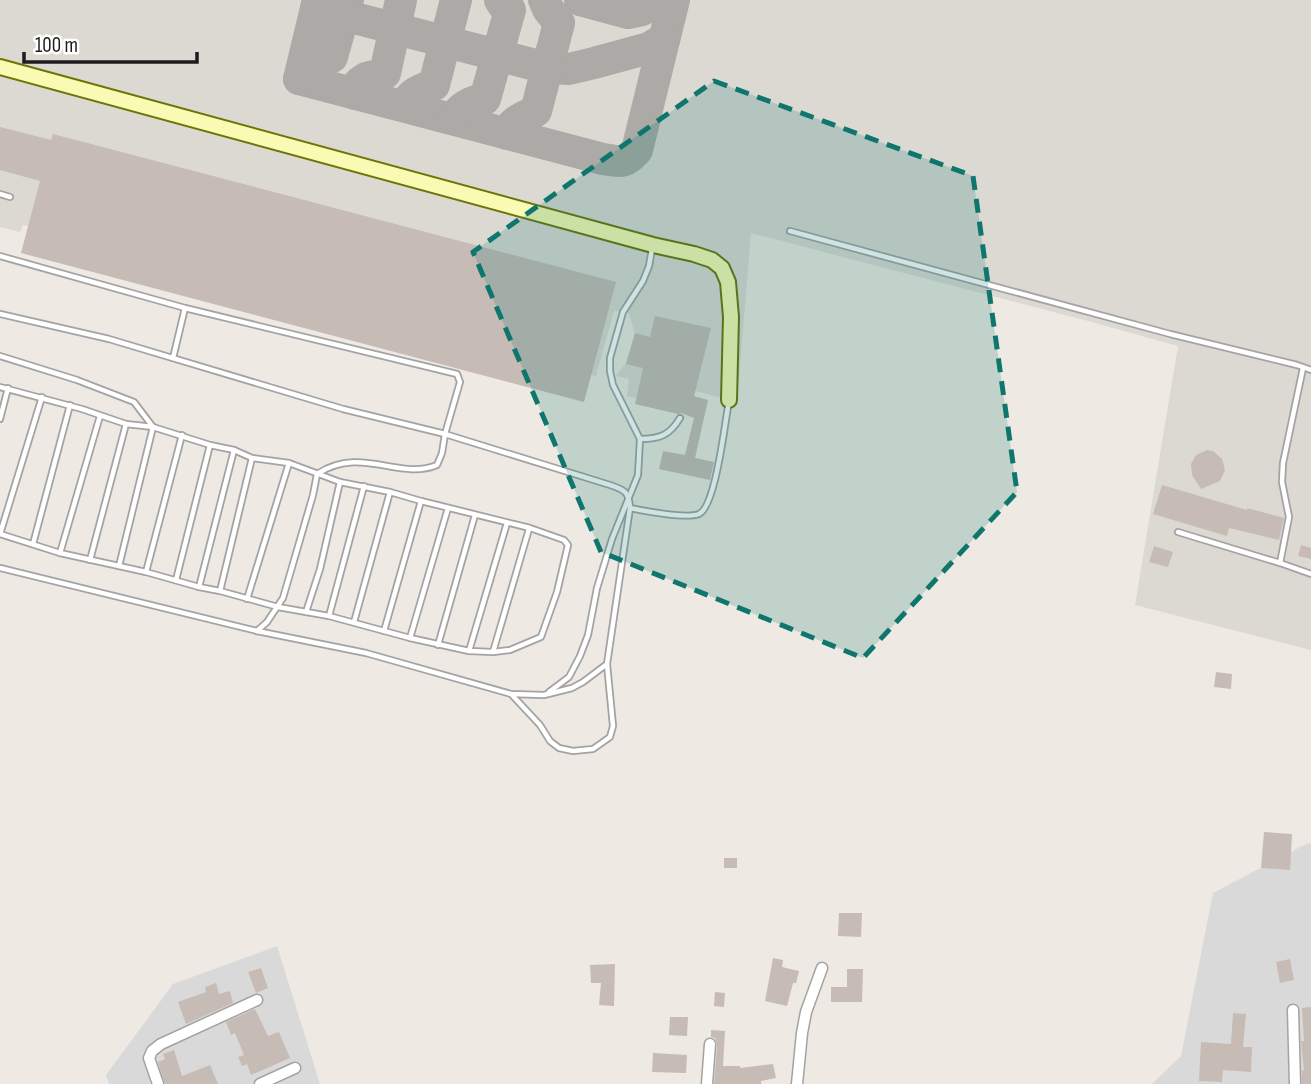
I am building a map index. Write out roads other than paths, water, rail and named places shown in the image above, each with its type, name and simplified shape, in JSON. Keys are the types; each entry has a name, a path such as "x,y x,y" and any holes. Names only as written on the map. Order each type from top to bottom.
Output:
{"street":[{"path":"0,67 712,260 722,268 728,282 731,317 729,400"},
{"path":"797,1084 806,1012 822,968"},
{"path":"158,1084 149,1058 152,1051 161,1044 257,1000"},
{"path":"1293,1010 1295,1084"},
{"path":"707,1084 709,1044"},
{"path":"260,1084 295,1068"}],"lane":[{"path":"0,194 10,197"},
{"path":"790,231 1311,370"},
{"path":"544,695 569,677 580,656 588,635 597,588 612,538 638,475 640,439 613,385 610,358 623,312 643,281 653,244"},
{"path":"0,256 185,307 457,374 460,382 437,465 427,470 362,461 328,468 317,474"},
{"path":"173,358 185,307"},
{"path":"0,314 109,339 343,409 445,435 622,489 629,497 630,508 607,664 613,726 610,737 593,749 573,751 559,748 511,694"},
{"path":"0,356 95,386 134,402 153,427"},
{"path":"1280,563 1289,517 1282,482 1283,463 1303,368"},
{"path":"0,387 42,397 127,424 153,427 182,435 252,458 289,464 340,482 530,528 564,540 568,545 557,592 541,637 510,650 469,652 354,622 278,607 146,572 60,553 0,534 42,397"},
{"path":"0,419 8,388"},
{"path":"630,508 691,516 702,513 708,505 713,489 729,400"},
{"path":"33,544 69,405"},
{"path":"60,553 100,416"},
{"path":"640,439 655,439 665,434 673,429 680,418"},
{"path":"90,560 127,424"},
{"path":"119,566 153,427"},
{"path":"146,572 182,435"},
{"path":"176,580 210,444"},
{"path":"199,587 234,450"},
{"path":"220,591 252,458"},
{"path":"247,598 289,464"},
{"path":"257,631 284,598 317,474"},
{"path":"306,612 320,569 340,482"},
{"path":"329,616 364,486"},
{"path":"354,622 390,492"},
{"path":"384,631 421,501"},
{"path":"410,638 448,508"},
{"path":"438,645 475,515"},
{"path":"469,652 507,523"},
{"path":"494,652 530,528"},
{"path":"1178,533 1311,574"},
{"path":"0,568 257,631 366,653 511,694 544,695 572,688 607,664"}]}
